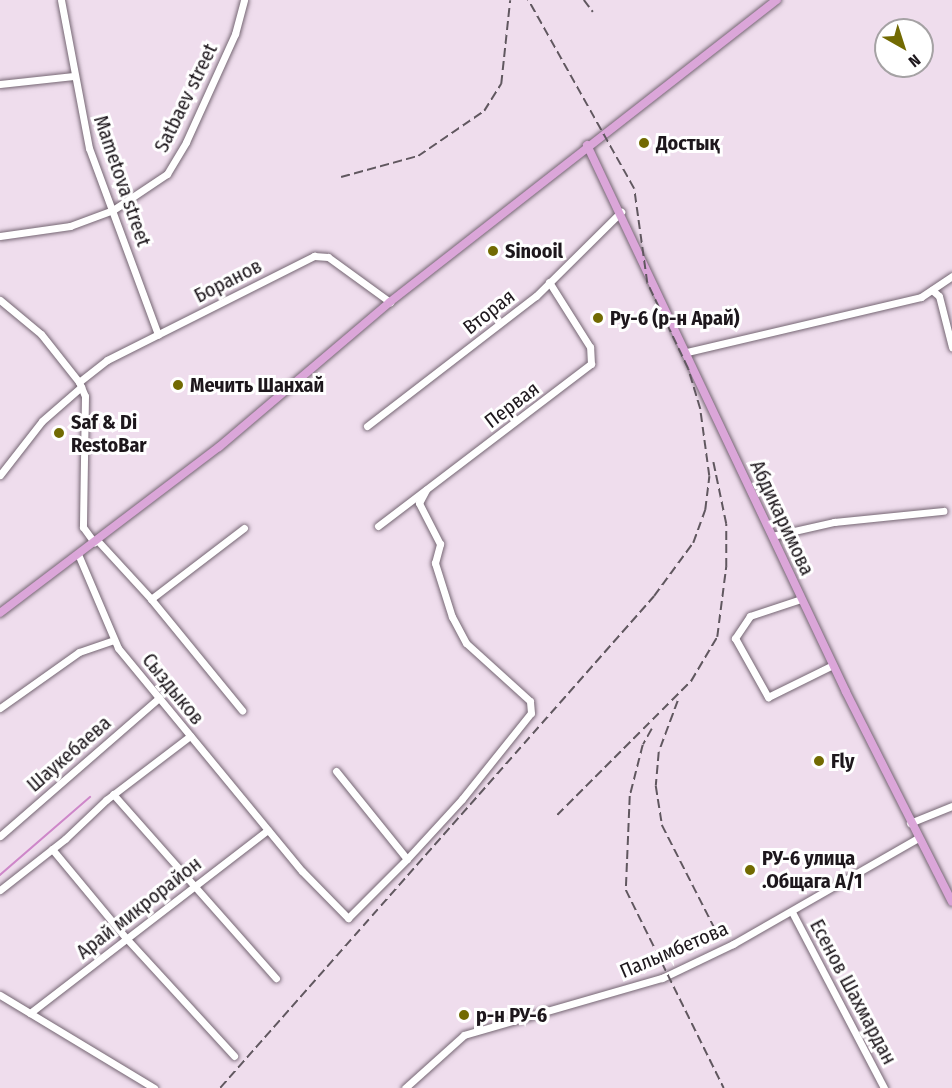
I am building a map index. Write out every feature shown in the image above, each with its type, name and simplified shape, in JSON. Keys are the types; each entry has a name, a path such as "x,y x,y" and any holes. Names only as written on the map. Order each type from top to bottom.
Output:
{"main road":[{"path":"0,614 219,447 390,302 587,145 777,0"},
{"name":"Абдикаримова","path":"587,145 687,352 801,599 910,823 952,902"}],"street":[{"name":"Mametova street","path":"61,0 89,148 158,335"},
{"name":"Satbaev street","path":"0,236 70,226 113,210 167,174 186,142 236,34 244,0"},
{"path":"0,84 74,76"},
{"name":"Вторая","path":"367,426 549,282 621,212"},
{"name":"Боранов","path":"0,475 42,421 107,360 314,256 328,257 390,302"},
{"path":"687,352 921,297 952,276"},
{"name":"Первая","path":"378,526 591,364 590,347 549,282"},
{"path":"932,290 939,296 952,348"},
{"path":"0,300 41,334 80,384 87,411 83,527 150,599 242,710"},
{"path":"336,771 407,860 462,799 531,712 530,701 465,643 452,617 435,563 440,544 419,503 426,490"},
{"path":"772,536 834,522 943,511"},
{"path":"150,599 244,528"},
{"name":"Сыздыков","path":"78,554 114,640 267,830 329,902 348,918 407,860"},
{"path":"801,599 750,616 735,638 768,697 833,665"},
{"path":"0,708 79,652 114,640"},
{"name":"Шаукебаева","path":"0,836 159,698"},
{"path":"0,890 52,849 113,794 190,736"},
{"path":"113,794 276,978"},
{"path":"910,823 952,806"},
{"name":"Арай микрорайон","path":"30,1013 267,830"},
{"name":"Палымбетова","path":"405,1088 464,1035 662,978 792,912 918,838"},
{"path":"52,849 126,938 234,1056"},
{"name":"Есенов Шахмардан","path":"792,912 884,1088"},
{"path":"0,995 154,1088"}],"waterway":[{"path":"0,875 90,797"}],"railway":[{"path":"341,177 418,156 484,111 501,84 510,0"},
{"path":"220,1088 654,596 693,543 705,510 709,476 700,409 688,369 647,283 634,189 528,0"},
{"path":"584,0 593,12"},
{"path":"557,815 691,681 717,637 726,567 726,524 713,462"},
{"path":"678,701 659,752 656,786 662,825 719,937"},
{"path":"652,729 643,745 630,796 626,890 724,1088"}],"place":[{"name":"Достық","path":"644,143"},
{"name":"Sinooil","path":"493,251"},
{"name":"Ру-6 (р-н Арай)","path":"598,318"},
{"name":"Мечить Шанхай","path":"178,385"},
{"name":"Saf & Di RestoBar","path":"59,433"},
{"name":"Fly","path":"819,761"},
{"name":"РУ-6 улица .Общага А/1","path":"750,870"},
{"name":"р-н РУ-6","path":"464,1015"}]}
